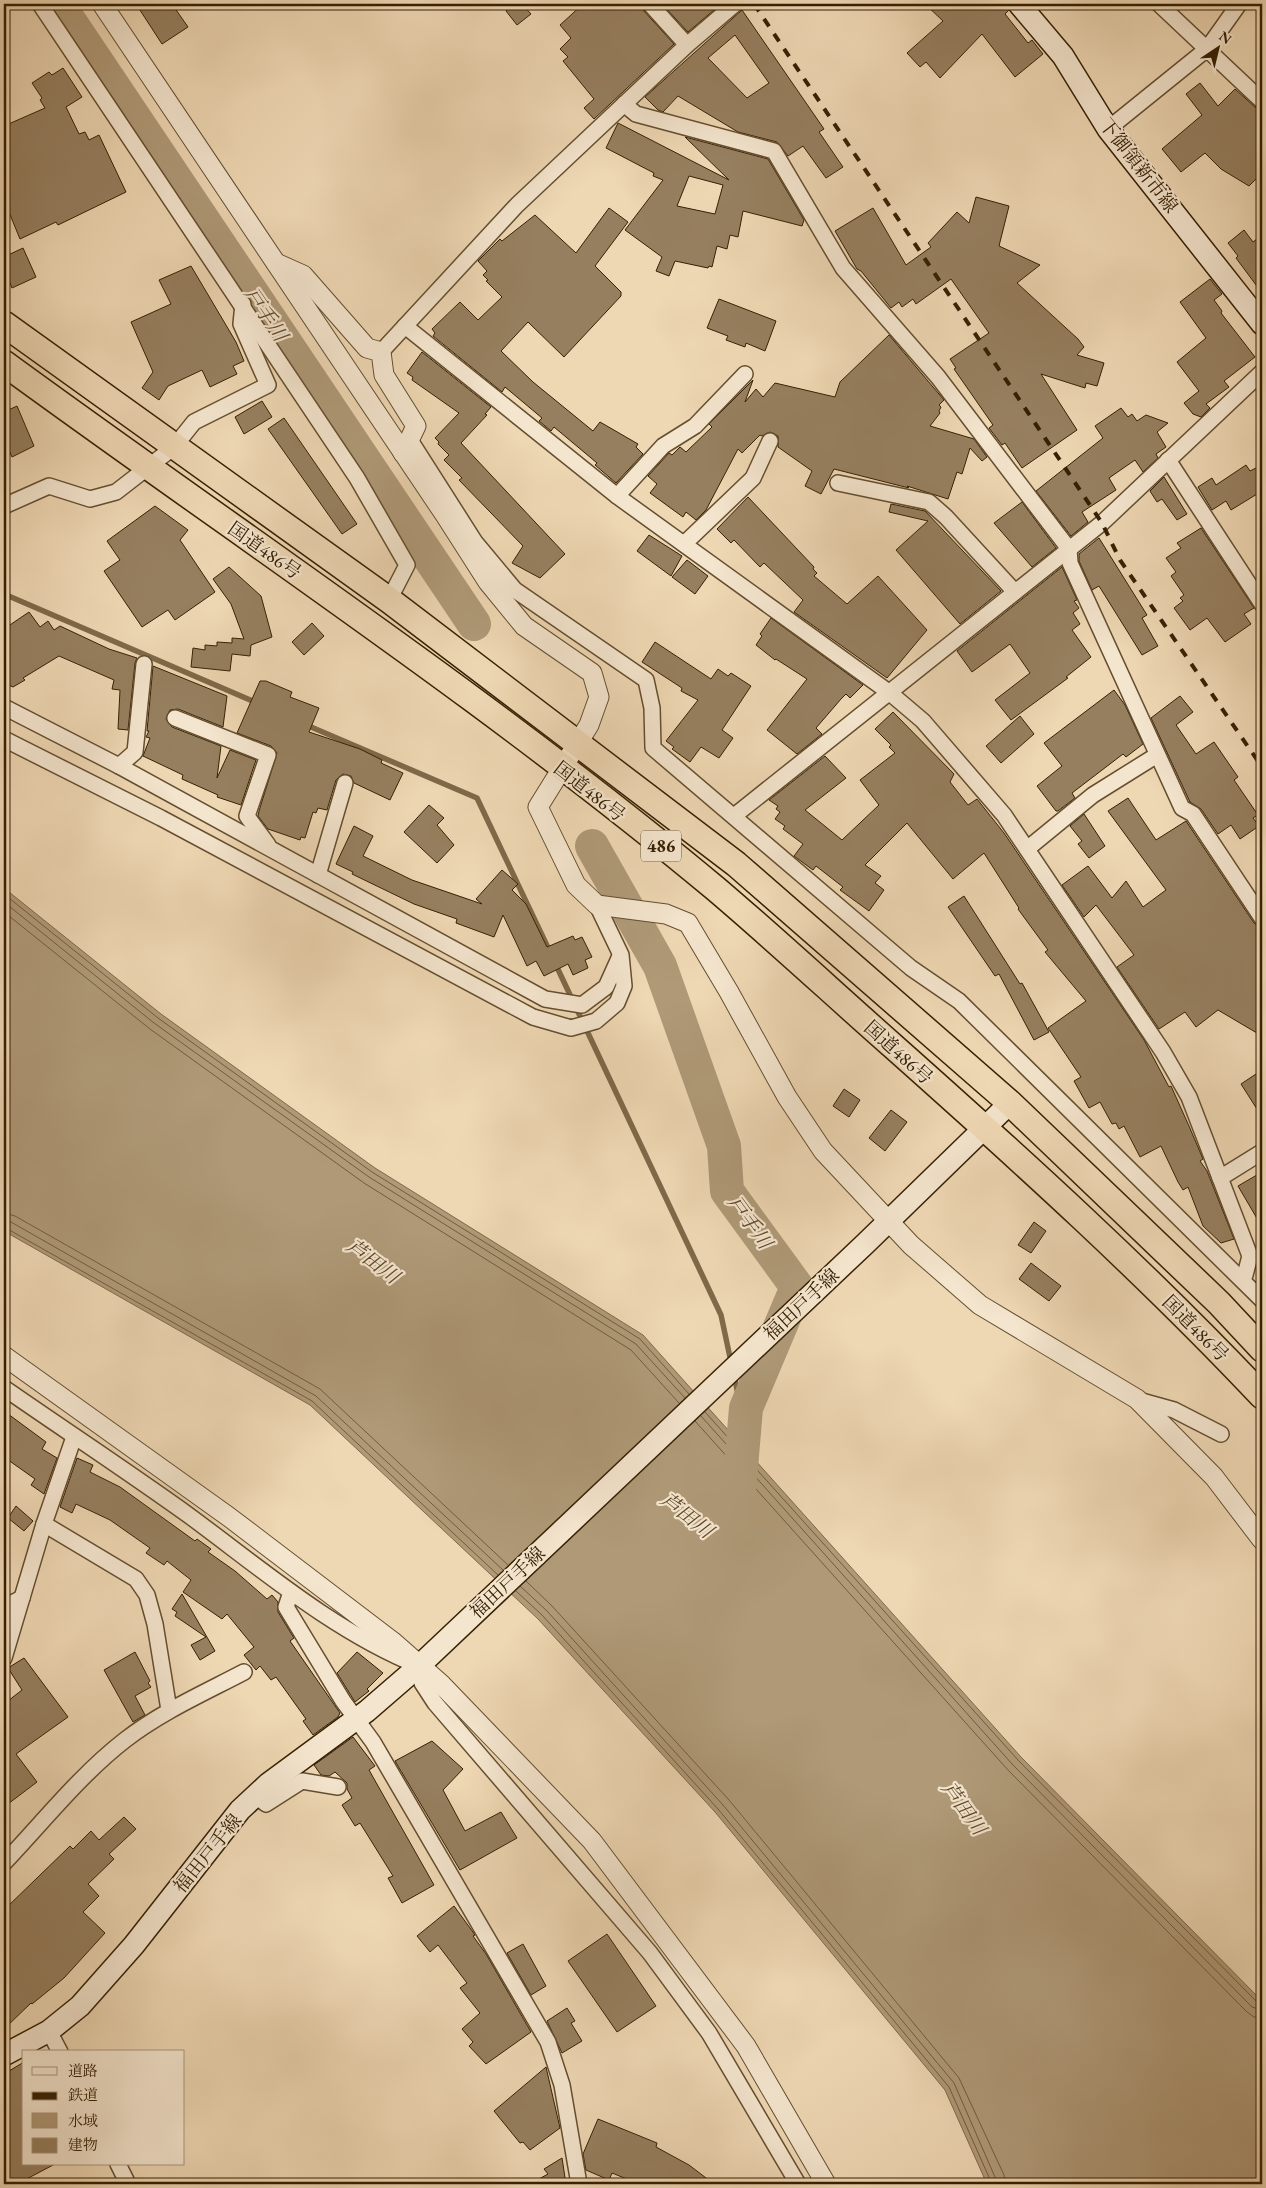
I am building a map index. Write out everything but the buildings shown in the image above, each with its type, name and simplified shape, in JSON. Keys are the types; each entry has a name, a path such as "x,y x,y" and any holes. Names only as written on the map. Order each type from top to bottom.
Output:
{"highway":[{"name":"国道486号","path":"4,324 389,600 736,864 1010,1103 1218,1302 1262,1349"},
{"name":"国道486号","path":"4,363 147,468 369,623 562,768 716,890 983,1126 1197,1327 1262,1396"}],"main road":[{"name":"下御領新市線","path":"1019,4 1063,56 1108,129 1262,324"},
{"name":"福田戸手線","path":"4,2055 49,2031 86,2000 134,1945 240,1810 356,1719 423,1662 865,1244 983,1126 1010,1103"}],"street":[{"path":"40,4 243,304 357,478 407,565 389,600"},
{"path":"102,4 276,263 475,542 515,590 646,680 652,708 653,748 911,968 959,1002 1262,1300"},
{"path":"650,4 687,45"},
{"path":"381,352 517,205 687,45 735,4"},
{"path":"1159,4 1262,101"},
{"path":"1108,129 1207,48 1239,4"},
{"path":"624,104 636,114 774,151 843,268 938,376 1069,549 1070,563 1182,808 1193,814 1262,918"},
{"path":"276,263 303,275 367,348 381,352"},
{"path":"4,506 49,486 90,499 116,492 174,447 194,422 268,385 241,324 243,304"},
{"path":"405,326 617,496 890,693 923,721 972,776 1004,815 1163,1052 1189,1097 1250,1256 1245,1275 1242,1279"},
{"path":"381,352 384,375 416,426 406,447"},
{"path":"734,816 1102,523 1262,372"},
{"path":"617,496 663,446 695,426 744,374"},
{"path":"684,544 753,478 770,441"},
{"path":"4,739 161,818 533,1017 570,1028 596,1021 617,1003 624,986 621,955 597,905 576,885 538,807 589,725 599,697 592,673 524,626 488,582 406,447"},
{"path":"1168,460 1262,604"},
{"path":"838,483 929,502 946,516 1015,592"},
{"path":"119,766 134,752 144,664"},
{"path":"4,707 119,766 545,999 582,1005 606,988 621,955"},
{"path":"175,718 268,754 247,816 270,849"},
{"path":"1027,850 1093,795 1157,755"},
{"path":"318,875 345,784"},
{"path":"597,905 666,914 688,923 729,992 787,1098 823,1151 911,1245 980,1305 1137,1399 1174,1410 1221,1434"},
{"path":"1220,1178 1262,1152"},
{"path":"4,1356 229,1517 392,1642 423,1662 442,1685 592,1841 746,2046 826,2184"},
{"path":"4,1388 190,1516 291,1592 368,1642 423,1662"},
{"path":"1137,1399 1214,1477 1262,1540"},
{"path":"4,1658 44,1524 74,1437"},
{"path":"44,1524 136,1579 147,1595 155,1624 169,1710"},
{"path":"291,1592 286,1607 356,1719 373,1742 548,2042 562,2085 579,2184"},
{"path":"4,1608 22,1598"},
{"path":"423,1662 422,1683 435,1703 590,1881 668,1977 709,2033 798,2184"},
{"path":"4,1863 97,1765 125,1740 169,1710 244,1672"},
{"path":"256,1796 266,1804 302,1781 338,1787"},
{"path":"49,2031 59,2050"},
{"path":"119,2166 126,2180"}],"water":[{"name":"芦田川","path":"4,888 161,1014 375,1168 643,1335 1021,1757 1262,2001 1262,2184 987,2184 945,2090 715,1812 538,1619 310,1405 4,1231"}],"waterway":[{"name":"戸手川","path":"58,4 474,624"},
{"path":"4,594 257,703"},
{"path":"304,724 477,798 550,952"},
{"name":"戸手川","path":"592,846 660,966 724,1146 727,1191 797,1287 746,1408 739,1491"},
{"path":"555,963 721,1315 731,1362"},
{"path":"734,1374 740,1405 738,1449"}],"railway":[{"path":"754,4 1102,523 1120,560 1262,767"}]}
